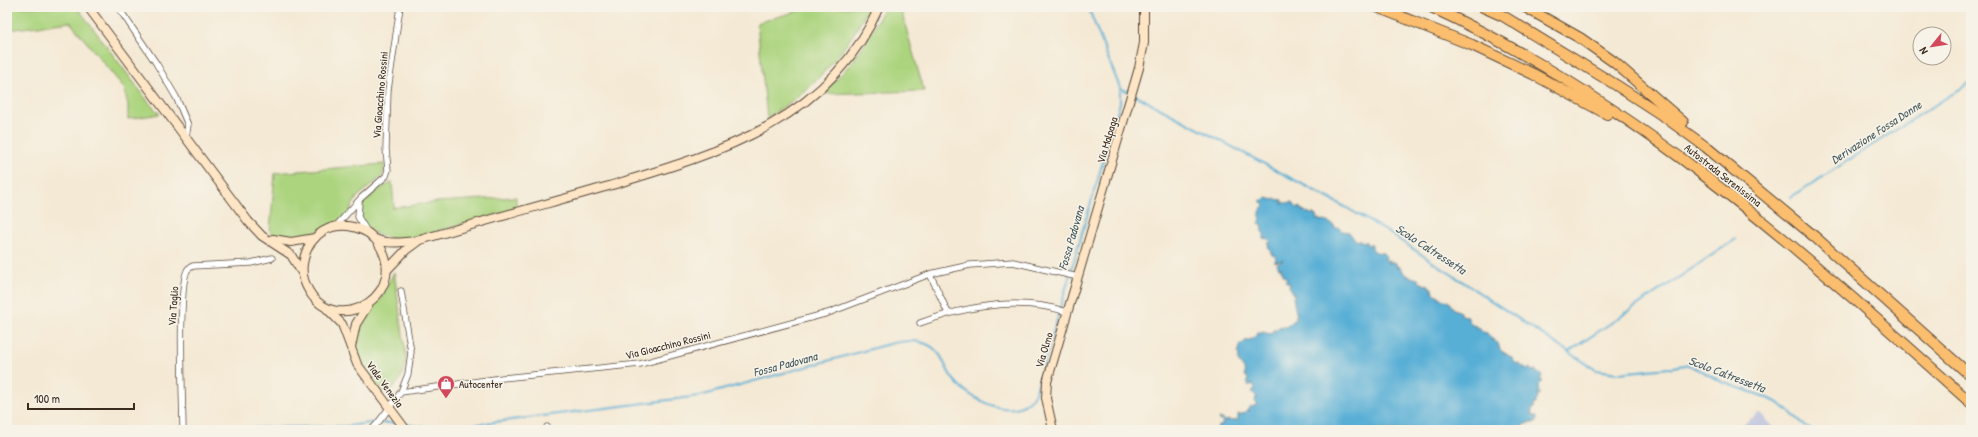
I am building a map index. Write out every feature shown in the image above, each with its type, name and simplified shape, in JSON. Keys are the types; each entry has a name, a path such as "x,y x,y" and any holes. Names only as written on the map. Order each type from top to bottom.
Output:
{"highway":[{"path":"1377,7 1472,45 1533,74 1596,107 1712,181"},
{"name":"Autostrada Serenissima","path":"1431,7 1467,24 1519,52 1585,92 1656,138 1712,181 1821,270 1971,403"},
{"name":"Autostrada Serenissima","path":"1484,7 1558,49 1662,115 1706,147 1815,237 1971,376"},
{"path":"1525,7 1580,38 1614,62 1673,115 1713,145 1796,216 1815,237"}],"main road":[{"path":"88,7 248,221 262,236 288,252 302,274 310,293 324,306 335,310 347,311 359,308 369,303"},
{"name":"Via Malpaga","path":"1076,277 1134,87 1144,44 1144,7"},
{"path":"302,274 304,254 315,238 325,231 336,227 347,226 359,228 372,236 396,243 420,240 656,172 704,156 765,129 814,96 836,75 855,51 878,8"},
{"path":"262,236 283,242 315,238"},
{"path":"351,348 356,324 369,303 382,289 387,270 384,253 372,236"},
{"path":"387,270 406,250 420,240"},
{"name":"Via Olmo","path":"1053,430 1046,398 1047,382 1065,312 1076,277"},
{"name":"Viale Venezia","path":"324,306 342,324 357,364 406,430"}],"street":[{"path":"118,7 156,63 176,97 188,125 186,138"},
{"name":"Via Gioacchino Rossini","path":"336,227 361,198 382,181 388,170 386,149 388,90 400,7"},
{"path":"361,198 357,209 358,217 361,224 372,236"},
{"name":"Via Taglio","path":"183,430 182,311 185,276 188,269 193,266 251,263 272,258"},
{"name":"Via Gioacchino Rossini","path":"401,392 502,378 640,364 828,313 930,274 970,265 1008,262 1076,277"},
{"path":"930,274 948,313"},
{"path":"356,430 371,429 376,425 388,406 401,392 408,374 411,352 401,291"},
{"path":"920,323 948,313 995,305 1056,309 1065,312"}],"shaded area":[{"path":"1759,413 1764,416 1774,430 1735,430"}],"green space":[{"path":"7,7 77,7 150,104 160,114 128,119 128,105 124,88 70,22 7,30"},
{"path":"811,7 869,7 848,42 826,70 799,95 767,118 757,23"},
{"path":"884,7 900,7 924,91 821,94 840,76 865,43"},
{"path":"384,164 384,172 381,177 357,197 349,212 340,221 299,239 274,236 270,231 275,173"},
{"path":"392,182 394,207 392,208 437,202 516,197 516,209 403,241 397,240 382,236 370,230 362,220 361,213 361,206 367,198"},
{"path":"394,272 406,356 401,377 395,386 386,392 378,390 356,356 354,338 359,322 380,300"}],"water":[{"path":"1267,198 1282,200 1282,204 1284,202 1286,204 1287,202 1292,202 1297,208 1300,207 1300,210 1302,209 1303,212 1304,210 1307,213 1309,212 1309,214 1314,214 1317,217 1316,220 1321,219 1321,222 1322,220 1334,225 1333,227 1335,226 1336,229 1338,227 1342,231 1349,232 1355,240 1366,242 1367,245 1372,245 1372,249 1376,252 1383,253 1386,257 1386,261 1389,261 1388,264 1390,262 1396,263 1397,269 1397,266 1400,267 1408,276 1418,279 1420,283 1423,283 1425,286 1426,284 1429,285 1429,288 1431,287 1439,298 1441,297 1441,299 1448,301 1454,309 1461,312 1461,315 1468,316 1468,320 1472,325 1477,326 1476,329 1479,327 1484,333 1486,332 1492,339 1491,341 1493,339 1498,343 1500,350 1511,357 1515,363 1525,367 1525,369 1530,368 1531,371 1536,370 1536,373 1539,373 1542,376 1540,380 1543,381 1539,385 1540,395 1537,394 1538,399 1536,400 1536,404 1534,404 1534,408 1532,408 1532,413 1530,414 1537,417 1537,422 1532,423 1532,420 1531,422 1523,425 1521,430 1513,428 1512,430 1217,430 1218,427 1223,424 1221,420 1219,421 1219,418 1225,421 1238,420 1238,414 1243,414 1247,410 1250,411 1248,408 1257,405 1255,400 1256,397 1258,398 1252,392 1255,388 1252,384 1249,386 1247,382 1248,378 1245,376 1244,369 1238,361 1239,355 1237,353 1240,344 1244,343 1246,340 1250,340 1257,335 1258,332 1261,334 1262,332 1271,334 1274,329 1275,331 1280,326 1282,329 1281,326 1286,327 1297,318 1295,316 1298,314 1296,313 1293,297 1295,296 1289,286 1290,283 1285,281 1287,278 1284,276 1281,269 1282,268 1279,268 1277,264 1283,260 1275,262 1276,256 1272,255 1268,246 1270,245 1268,243 1271,242 1267,238 1264,239 1264,233 1262,232 1263,225 1259,223 1261,220 1260,212 1265,205 1260,201"}],"waterway":[{"name":"Scolo Caltressetta","path":"1088,7 1120,88 1129,92"},
{"name":"Derivazione Fossa Donne","path":"1791,197 1971,82"},
{"name":"Fossa Padovana","path":"405,424 439,429 700,396 885,345 909,341 921,342 936,350 954,380 972,396 995,406 1008,408 1019,407 1029,401 1036,391 1120,103 1120,88"},
{"name":"Scolo Caltressetta","path":"1133,94 1347,208 1386,231 1596,370 1618,373 1684,365 1696,368 1722,382 1768,398 1780,404 1811,430"},
{"name":"Derivazione Fossa Donne","path":"1568,352 1736,239"},
{"name":"Fossa Padovana","path":"190,429 349,426 369,423 397,423"},
{"name":"Fossa Padovana","path":"107,430 175,429"}],"place":[{"name":"Autocenter","path":"446,399"}]}
